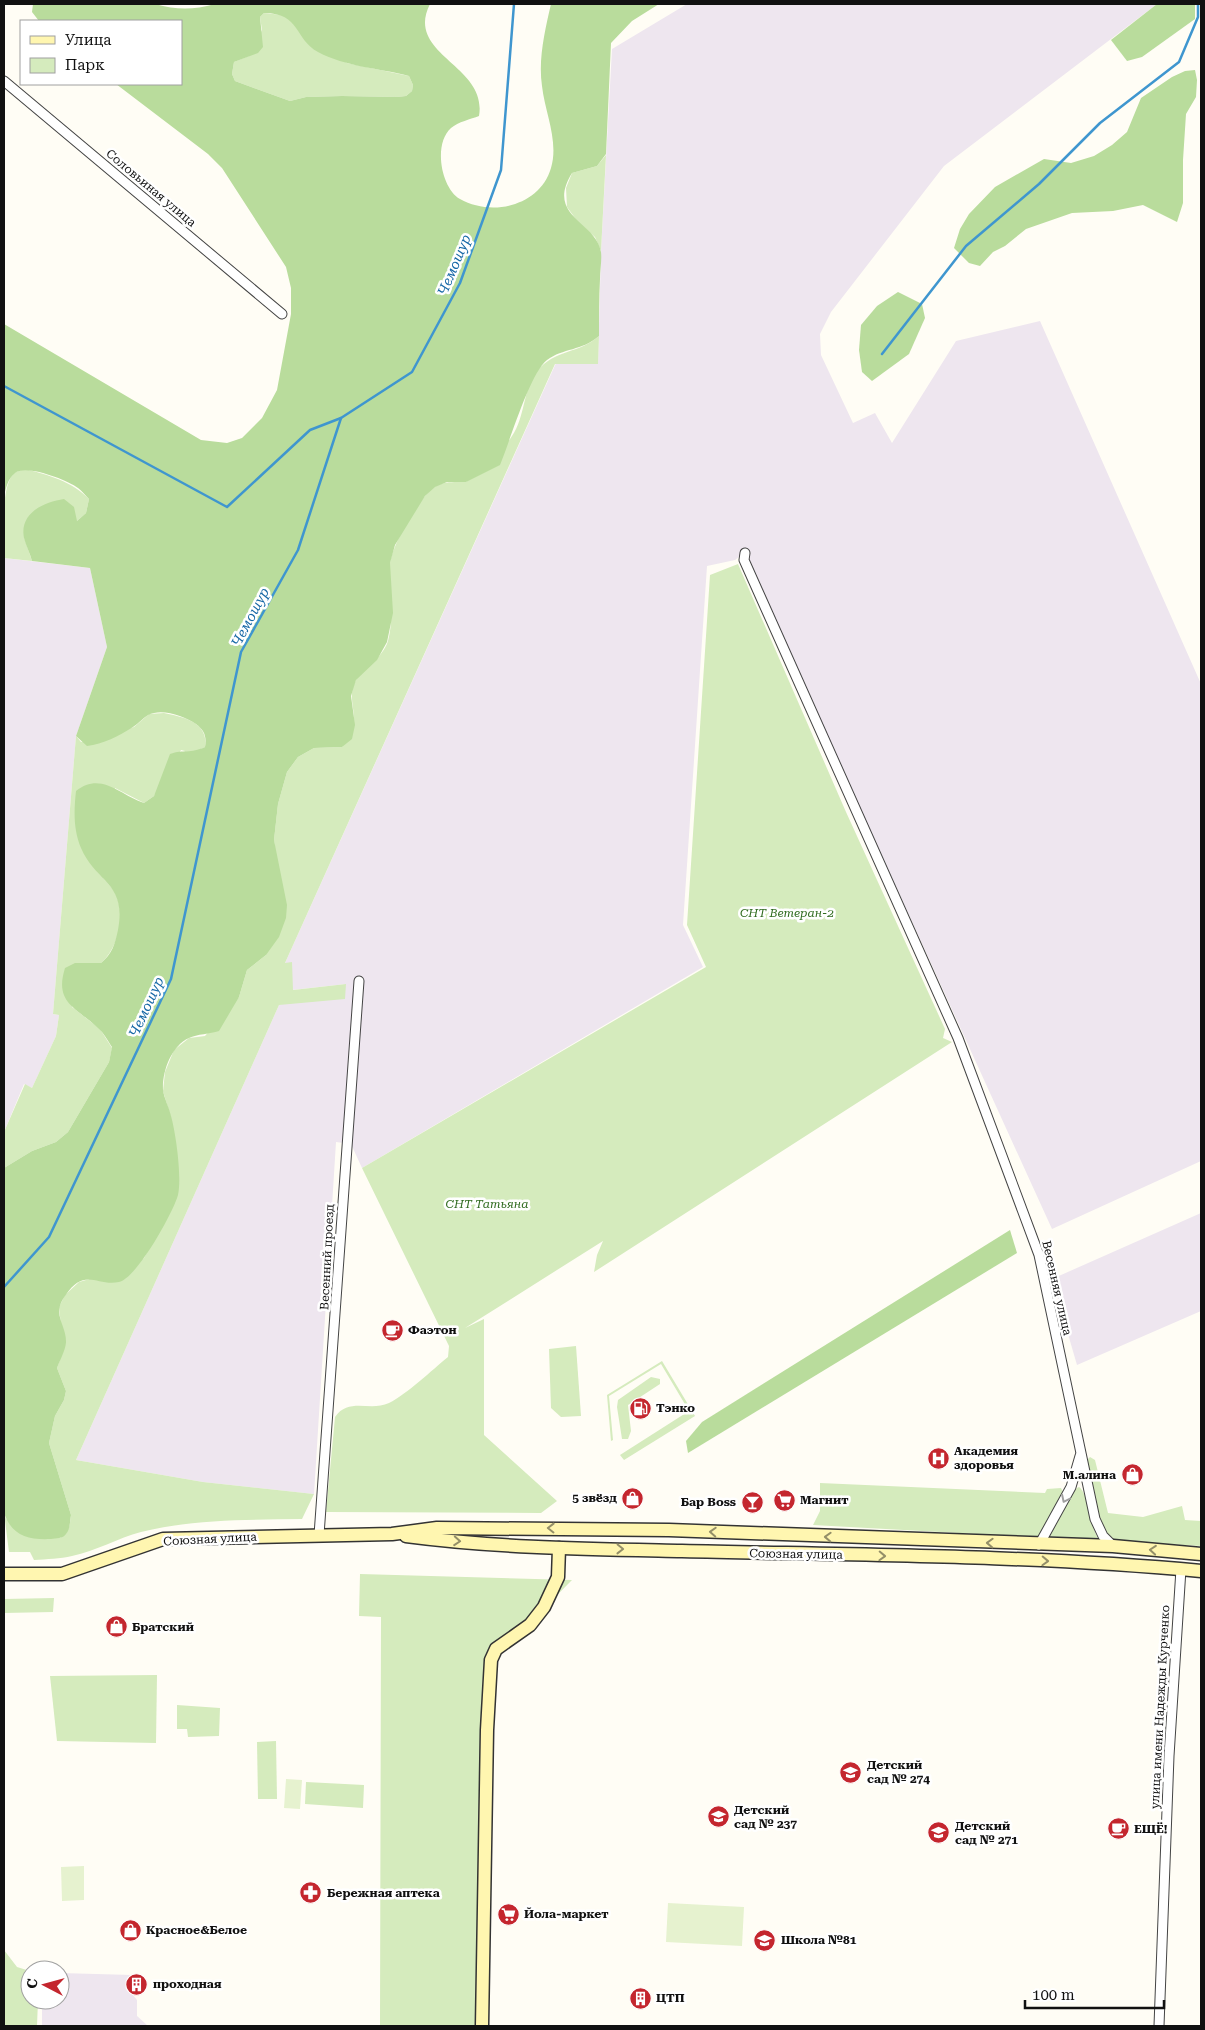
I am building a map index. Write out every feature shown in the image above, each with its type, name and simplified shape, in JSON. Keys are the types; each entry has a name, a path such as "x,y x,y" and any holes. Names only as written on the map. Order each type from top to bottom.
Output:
{"main road":[{"name":"Союзная улица","path":"4,1574 62,1574 163,1539 319,1535 669,1530 1039,1545 1112,1546 1201,1554"},
{"name":"Союзная улица","path":"437,1534 559,1548 1111,1564 1201,1571"},
{"path":"1111,1564 1112,1546"},
{"path":"482,2026 487,1730 491,1660 500,1645 530,1625 549,1599 558,1577 559,1548"}],"street":[{"name":"Соловьиная улица","path":"4,82 282,314"},
{"name":"Весенняя улица","path":"745,553 744,560 958,1038 1039,1255 1098,1528 1112,1546"},
{"name":"Весенний проезд","path":"319,1535 359,981"},
{"path":"1039,1545 1071,1487 1081,1453"},
{"name":"улица имени Надежды Курченко","path":"1159,2026 1169,1756 1181,1570"}],"shaded area":[{"path":"687,4 1157,4 944,166 831,312 820,334 821,355 853,423 875,413 892,443 956,341 1040,321 1201,684 1201,1161 1052,1229 744,553 735,560 707,566 683,925 703,967 362,1168 351,1144 336,1142 314,1494 203,1482 76,1460 279,1005 346,984 292,990 292,963 285,963 556,363 598,364 601,251 612,49"},
{"path":"4,558 90,568 107,647 76,736 53,1014 59,1015 56,1036 32,1088 24,1084 4,1132"},
{"path":"1201,1213 1201,1311 1077,1365 1052,1279"},
{"path":"70,1973 132,1975 132,1994 137,2000 137,2016 148,2026 42,2026 42,2010 70,2010"}],"green space":[{"path":"33,4 155,4 185,8 215,4 430,4 425,21 428,36 436,48 471,84 478,99 479,116 461,122 451,128 445,135 441,155 444,176 448,186 460,199 486,207 500,207 513,205 537,191 545,181 551,168 553,158 552,137 544,96 541,65 546,24 551,4 659,4 632,21 611,43 606,154 597,166 572,173 565,188 564,200 568,209 591,233 601,252 599,336 593,341 559,353 547,360 541,367 527,393 500,465 466,482 447,482 435,487 425,496 395,545 390,563 393,613 387,642 377,660 356,680 351,696 355,725 352,739 342,747 314,748 298,757 287,772 278,804 274,840 287,905 286,918 279,937 266,955 247,970 239,997 219,1031 192,1037 183,1042 173,1053 166,1068 163,1090 173,1124 179,1167 179,1187 175,1204 153,1244 126,1278 119,1282 111,1283 91,1280 79,1282 72,1287 61,1303 59,1314 66,1343 57,1368 66,1391 64,1400 55,1416 49,1443 71,1515 69,1528 65,1536 51,1539 35,1539 16,1532 7,1521 4,1513 4,1168 32,1151 56,1142 68,1132 109,1062 112,1047 100,1030 69,1003 62,989 65,968 75,963 101,963 108,956 116,940 120,914 114,892 87,860 78,841 75,820 76,791 85,785 102,784 144,803 154,796 170,754 205,747 206,740 201,729 196,724 173,714 160,712 148,715 128,730 99,743 87,746 76,736 107,647 90,568 32,561 23,529 29,515 35,510 41,506 64,499 74,507 77,521 86,513 89,499 78,488 65,481 28,470 15,473 10,478 4,498 4,324 201,440 227,443 242,438 262,418 277,390 291,314 291,288 286,267 222,168 208,154 117,85 182,85 182,20 38,20 32,12","holes":["264,13 285,17 310,47 318,52 351,64 409,76 413,85 412,91 406,96 397,97 306,97 290,101 235,81 232,74 234,62 258,53 263,47 260,17"]},
{"path":"1157,4 1195,4 1195,19 1142,57 1127,61 1111,40"},
{"path":"264,13 282,15 291,20 299,30 347,63 409,76 413,85 412,91 406,96 397,97 306,97 290,101 235,81 232,74 234,62 249,56 262,30 260,17"},
{"path":"1195,70 1197,80 1196,97 1186,114 1183,203 1177,222 1143,205 1113,211 1072,213 1026,229 1005,246 993,252 980,266 969,263 954,248 960,229 969,214 995,187 1044,159 1071,163 1094,156 1112,145 1127,132 1141,98 1172,77 1185,71"},
{"path":"606,155 601,251 595,237 578,222 567,207 566,188 572,173 597,166"},
{"path":"898,292 922,304 925,318 909,354 872,381 862,372 859,350 861,325 877,306"},
{"path":"599,336 598,364 555,364 285,963 292,962 293,990 346,984 345,999 279,1005 76,1460 203,1482 314,1494 302,1519 201,1522 161,1528 141,1532 81,1554 67,1557 34,1560 30,1552 9,1552 4,1513 6,1519 60,1538 68,1528 71,1515 49,1443 55,1416 64,1400 66,1391 57,1368 66,1342 61,1325 59,1307 65,1295 79,1282 93,1278 107,1282 144,1258 177,1195 171,1118 163,1091 165,1072 174,1050 189,1038 205,1036 239,997 247,970 266,955 277,864 274,840 278,804 287,772 298,757 314,748 342,747 351,733 354,726 352,693 355,682 362,672 377,658 388,641 391,621 390,564 395,546 407,522 429,491 443,483 466,482 508,441 516,429 529,386 537,371 551,359 583,346"},
{"path":"25,469 51,476 67,483 89,499 86,513 77,521 24,537 32,561 4,558 4,513 7,489 14,473"},
{"path":"738,564 846,812 945,1029 943,1038 952,1042 594,1272 597,1255 603,1241 465,1328 484,1319 484,1435 557,1501 541,1513 326,1512 335,1417 341,1411 353,1406 375,1406 389,1403 411,1388 448,1357 449,1346 362,1168 706,967 687,925 710,575"},
{"path":"164,713 179,716 199,726 205,739 205,747 193,753 181,750 154,796 144,803 115,788 103,878 113,889 119,905 120,923 116,941 107,957 101,963 75,963 72,1007 100,1029 112,1048 109,1062 68,1132 56,1142 32,1151 4,1168 4,1132 25,1084 32,1088 56,1036 59,1015 53,1014 76,736 81,742 134,727 149,714"},
{"path":"1010,1230 1017,1253 688,1453 686,1441 702,1422"},
{"path":"576,1346 581,1416 561,1417 551,1408 549,1349"},
{"path":"662,1361 695,1416 624,1460 620,1455 689,1411 661,1364 609,1396 613,1440 611,1441 607,1395"},
{"path":"651,1377 660,1379 660,1384 628,1405 631,1431 628,1439 622,1439 617,1407 618,1400"},
{"path":"1090,1457 1095,1460 1108,1513 1143,1517 1182,1506 1185,1520 1201,1521 1201,1546 1113,1541 1100,1527 1086,1461"},
{"path":"820,1483 1045,1493 1047,1489 1061,1488 1064,1494 1039,1536 1034,1537 813,1525 820,1511"},
{"path":"1079,1487 1085,1496 1093,1527 1099,1540 1048,1537 1072,1494"},
{"path":"360,1574 572,1580 495,1658 487,2026 352,2026 380,2025 381,1617 359,1616"},
{"path":"54,1598 53,1612 4,1613 4,1599"},
{"path":"157,1675 156,1743 57,1741 50,1676"},
{"path":"177,1705 220,1708 219,1736 188,1737 187,1729 177,1729"},
{"path":"276,1741 277,1799 258,1799 257,1742"},
{"path":"286,1779 302,1780 300,1809 284,1808"},
{"path":"306,1782 364,1785 363,1808 305,1804"},
{"path":"84,1866 84,1900 62,1901 61,1867"},
{"path":"668,1903 744,1907 742,1946 666,1942"},
{"path":"4,1950 17,1967 20,1968 20,2010 38,2010 37,2026 4,2026"}],"waterway":[{"name":"Чемошур","path":"4,1287 49,1237 171,979 241,652 298,550 341,418 412,372 460,283 501,170 514,4"},
{"path":"882,354 966,246 1039,184 1100,123 1179,62 1198,17 1198,4"},
{"path":"4,386 227,507 310,430 341,418"}],"place":[{"name":"Фаэтон","path":"392,1330"},
{"name":"Тэнко","path":"640,1408"},
{"name":"Академия здоровья","path":"938,1458"},
{"name":"М.алина","path":"1132,1475"},
{"name":"5 звёзд","path":"633,1498"},
{"name":"Магнит","path":"784,1500"},
{"name":"Бар Boss","path":"752,1502"},
{"name":"Братский","path":"116,1627"},
{"name":"Детский сад № 274","path":"851,1772"},
{"name":"Детский сад № 237","path":"718,1817"},
{"name":"ЕЩЁ!","path":"1118,1829"},
{"name":"Детский сад № 271","path":"939,1833"},
{"name":"Бережная аптека","path":"311,1893"},
{"name":"Йола-маркет","path":"508,1914"},
{"name":"Красное&Белое","path":"130,1930"},
{"name":"Школа №81","path":"765,1940"},
{"name":"проходная","path":"137,1984"},
{"name":"ЦТП","path":"640,1998"}],"park label":[{"name":"СНТ Ветеран-2","path":"787,913"},
{"name":"СНТ Татьяна","path":"487,1204"}]}
